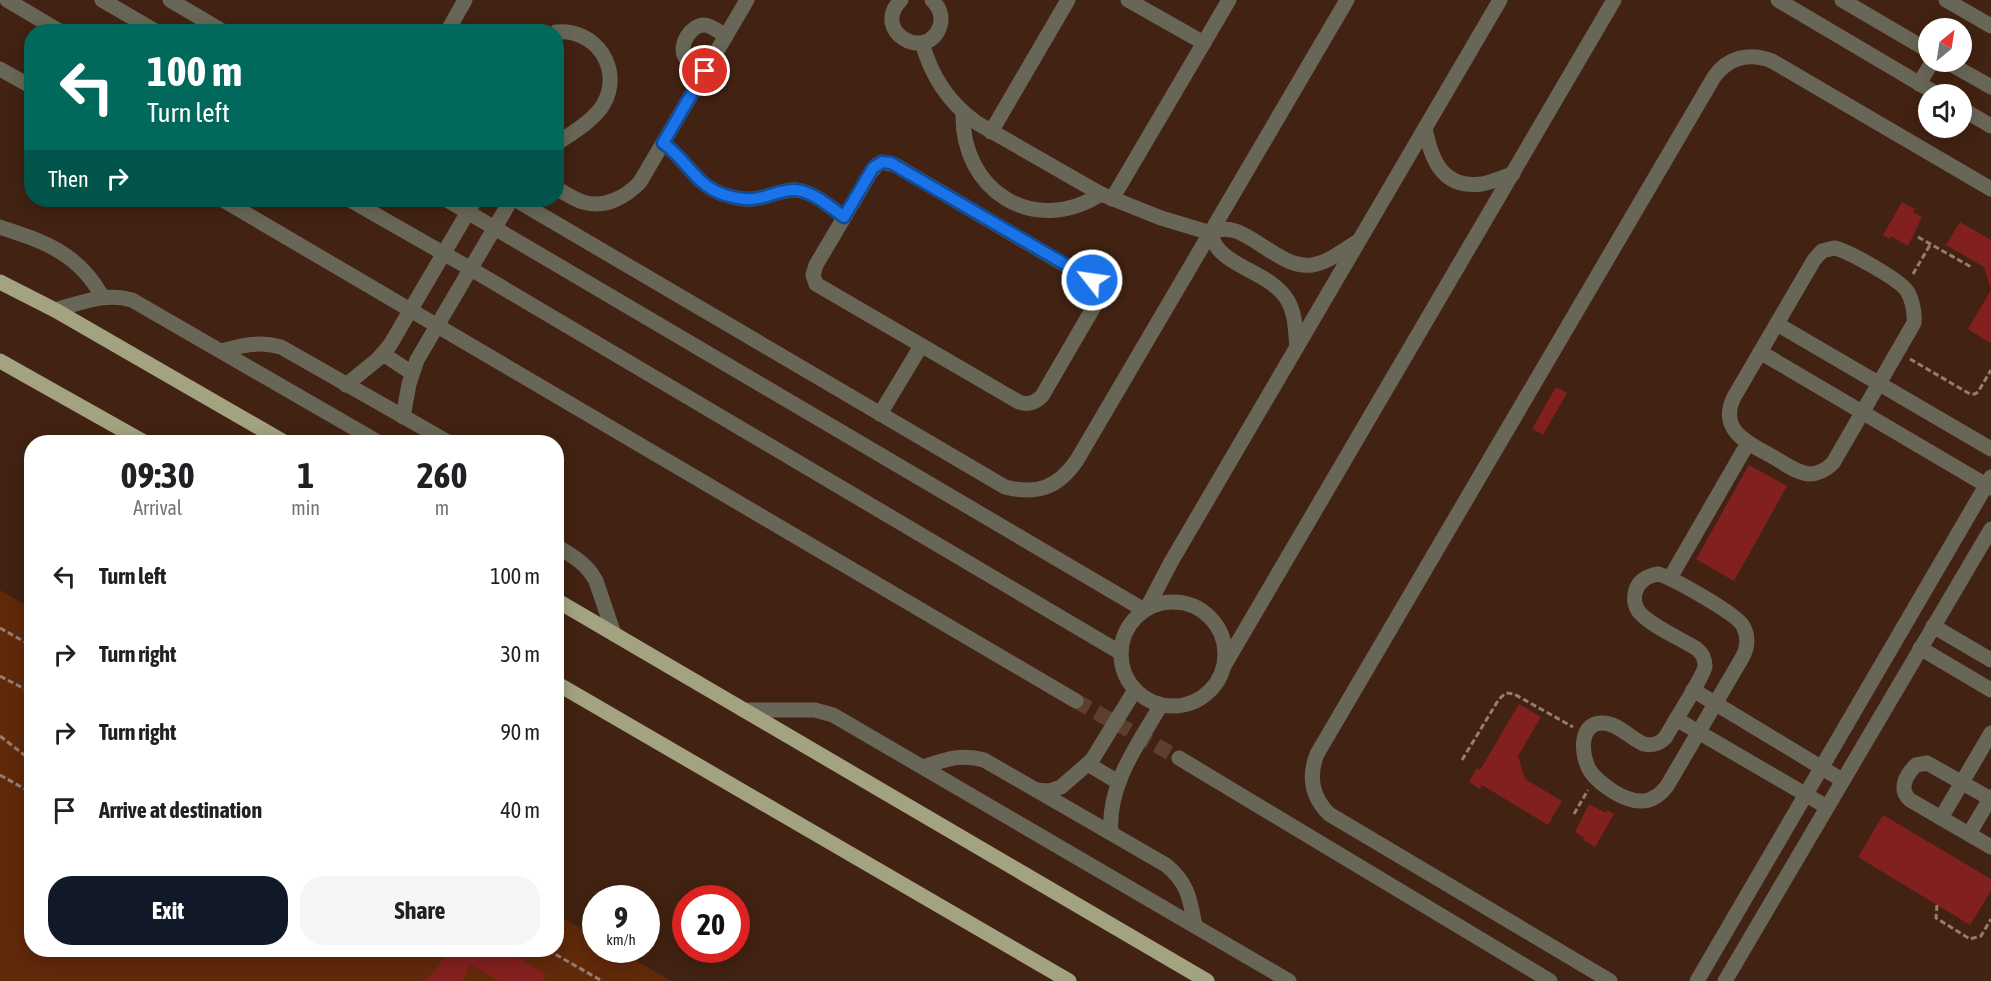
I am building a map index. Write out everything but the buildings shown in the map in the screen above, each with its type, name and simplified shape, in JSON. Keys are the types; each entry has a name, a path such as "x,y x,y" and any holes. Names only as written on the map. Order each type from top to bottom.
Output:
{"main road":[{"path":"0,282 55,310 272,435"},
{"path":"0,361 132,435"},
{"path":"564,605 1207,981"},
{"path":"564,688 1069,981"}],"street":[{"path":"7,0 48,24"},
{"path":"102,0 143,24"},
{"path":"170,0 210,24"},
{"path":"452,24 465,0"},
{"path":"564,192 585,203 594,204 617,200 640,182 747,0"},
{"path":"892,2 892,21 897,34 908,42 922,43 935,35 941,21 938,6 933,0"},
{"path":"991,132 1068,0"},
{"path":"1128,0 1204,43"},
{"path":"963,113 965,141 975,168 1004,198 1028,208 1053,211 1107,197 1229,0"},
{"path":"528,207 1005,487 1032,491 1046,488 1069,472 1077,460 1347,0"},
{"path":"1146,609 1162,577 1500,0"},
{"path":"1224,666 1225,651 1222,636 1215,623 1204,612 1191,605 1176,602 1161,603 1146,609 1134,618 1122,641 1120,653 1127,679 1142,696 1161,705 1188,704 1201,698 1215,684 1614,0"},
{"path":"1778,0 1919,84 1926,72"},
{"path":"1842,0 1918,45"},
{"path":"1946,0 1991,26"},
{"path":"705,71 684,56 682,50 690,32 695,27 703,25 726,36"},
{"path":"564,32 576,33 595,44 607,61 611,79 606,99 601,107 564,138"},
{"path":"922,43 941,88 963,113 991,132 1107,197 1161,218 1211,233 1221,228 1231,228 1291,263 1309,266 1324,262 1359,240"},
{"path":"1610,981 1329,814 1317,799 1312,781 1317,754 1708,87 1722,67 1734,60 1746,57 1760,57 1772,61 1991,189"},
{"path":"0,69 24,82"},
{"path":"1965,72 1991,87"},
{"path":"1972,115 1991,126"},
{"path":"1425,128 1433,160 1449,177 1471,184 1483,183 1513,174"},
{"path":"663,143 676,152 702,184 724,195 758,199 794,190 812,195 844,217"},
{"path":"882,162 895,165 991,221 1092,280 1099,288 1099,298 1042,396 1030,403 1017,401 921,346 816,284 813,275 873,168 882,162"},
{"path":"991,221 1004,198"},
{"path":"235,207 1076,701"},
{"path":"362,207 471,268 1120,653"},
{"path":"346,385 383,354 393,340 471,207"},
{"path":"473,207 495,227 1146,609"},
{"path":"403,417 412,373 507,207"},
{"path":"0,227 44,243 71,258 87,272 102,296"},
{"path":"1211,233 1212,240 1220,252 1276,286 1288,300 1294,317 1297,346"},
{"path":"1834,248 1845,252 1905,287 1910,296 1914,316 1911,329 1833,463 1823,471 1803,473 1737,435 1729,417 1734,397 1818,255 1834,248"},
{"path":"1261,276 1262,266 1274,254"},
{"path":"55,310 102,296 132,300 366,435"},
{"path":"1777,324 1991,449"},
{"path":"222,351 250,343 270,344 290,351 435,435"},
{"path":"880,414 921,346"},
{"path":"1697,981 1989,483 1760,352"},
{"path":"383,354 412,373"},
{"path":"1670,578 1748,443"},
{"path":"1725,981 1991,529"},
{"path":"564,551 582,562 592,573 614,634"},
{"path":"1658,574 1670,578 1734,617 1745,628 1746,651 1667,786 1652,799 1639,801 1626,799 1595,778 1588,767 1584,754 1585,734 1591,727 1604,723 1639,742 1650,745 1661,742 1704,670 1704,658 1697,648 1646,618 1641,614 1635,602 1636,589 1645,578 1658,574"},
{"path":"1933,626 1991,660"},
{"path":"1920,648 1991,690"},
{"path":"1036,790 1049,791 1061,787 1088,764 1135,690"},
{"path":"1693,690 1842,780"},
{"path":"1112,833 1111,819 1118,782 1161,705"},
{"path":"744,710 806,710 833,715 1289,981"},
{"path":"1676,719 1827,807"},
{"path":"1941,818 1990,736"},
{"path":"923,767 955,756 984,760 1112,833 1177,873 1185,884 1190,898 1195,926"},
{"path":"1179,758 1550,981"},
{"path":"1969,834 1991,798 1927,763 1916,765 1903,785 1906,797 1991,847"},
{"path":"1088,764 1118,782"},
{"path":"1772,853 1792,866"}],"path":[{"path":"1918,237 1973,268"},
{"path":"1905,287 1930,245"},
{"path":"1898,352 1970,394 1978,392 1991,370"},
{"path":"0,628 24,642"},
{"path":"0,676 24,689"},
{"path":"1462,760 1506,693 1514,694 1585,734"},
{"path":"0,736 24,755"},
{"path":"0,775 24,788"},
{"path":"1574,814 1595,778"},
{"path":"1937,905 1936,918 1970,939 1981,936 1991,919"},
{"path":"560,957 602,981"}],"shaded area":[{"path":"0,590 24,605 24,957 564,957 564,918 582,929 582,963 640,963 672,981 0,981"}],"tunnel":[{"path":"1076,701 1179,758"}],"route":[{"path":"705,71 663,143 676,152 702,184 724,195 747,200 794,190 812,195 844,217 873,168 882,162 891,163 1092,280"}]}
